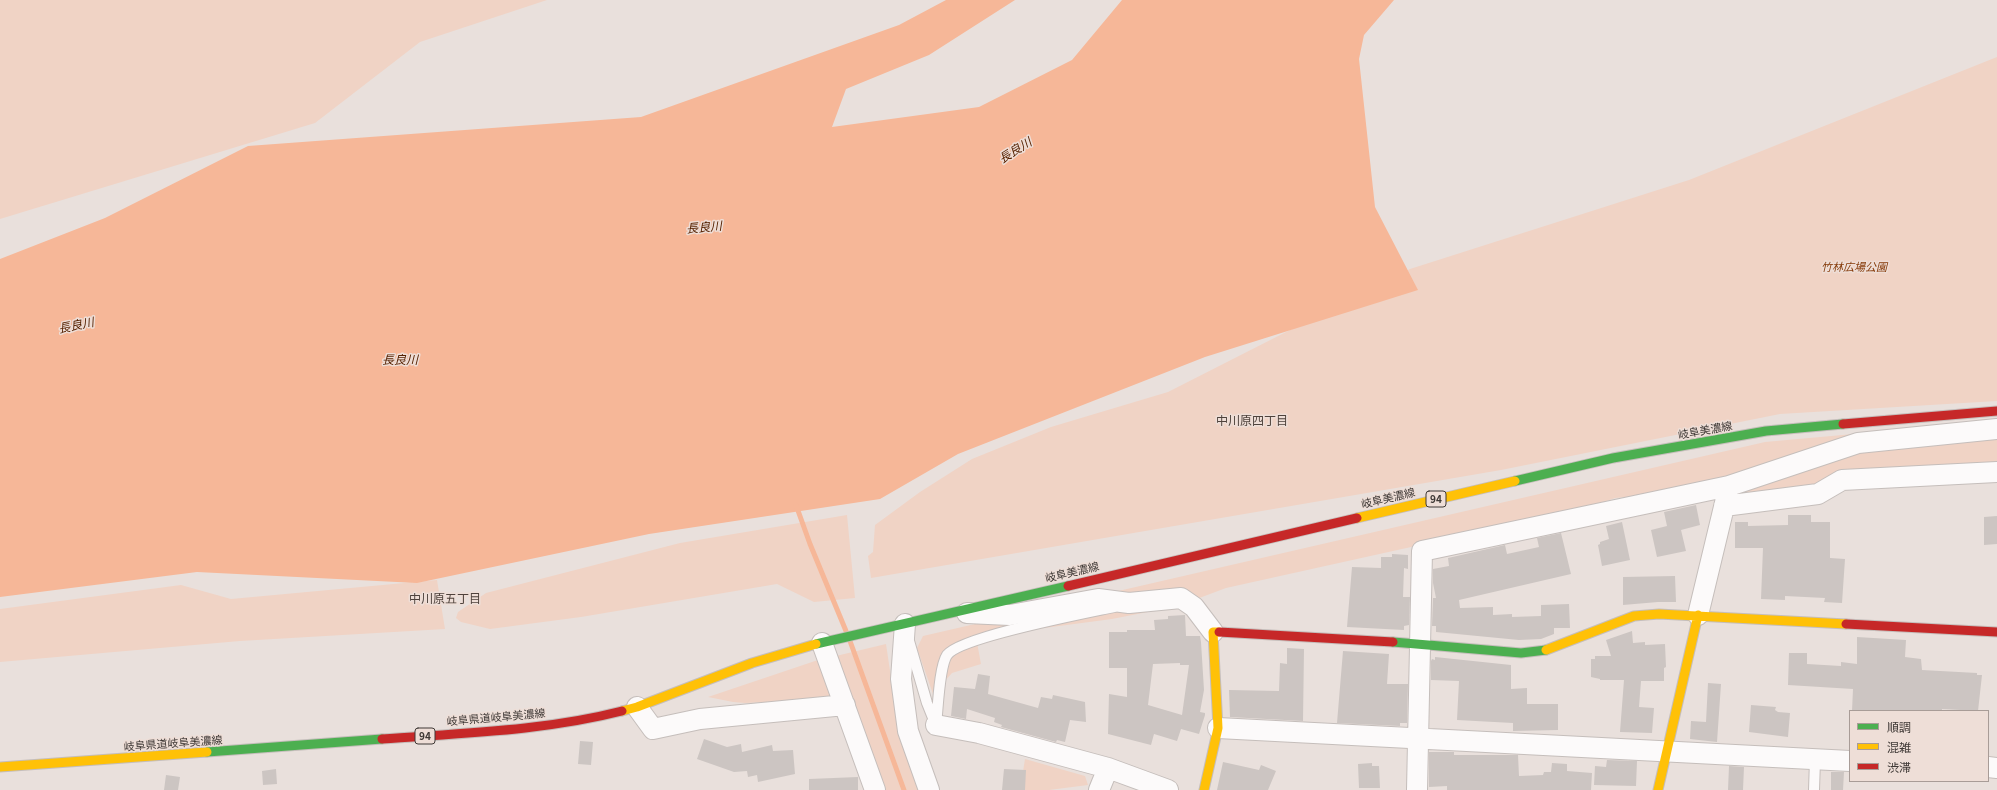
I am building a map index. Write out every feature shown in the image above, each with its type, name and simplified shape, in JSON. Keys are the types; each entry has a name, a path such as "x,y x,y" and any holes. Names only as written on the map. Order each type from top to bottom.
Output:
{"main road":[{"name":"岐阜美濃線","path":"830,640 905,624 1613,458 1766,431 1997,411"},
{"path":"1204,790 1218,728 1212,632 1419,643 1521,653 1544,651 1634,616 1659,614 1997,632"},
{"path":"1658,790 1698,615"},
{"name":"岐阜県道岐阜美濃線","path":"0,767 542,726 594,718 637,707 752,663 830,640"}],"street":[{"path":"1417,790 1422,551 1729,486 1858,443 1997,429"},
{"path":"1724,506 1818,494 1842,480 1997,472"},
{"path":"1698,615 1729,486"},
{"path":"955,612 1010,615 1098,599 1129,603 1181,598 1194,607 1212,632"},
{"path":"905,624 901,679 908,731 930,790"},
{"path":"830,640 845,705 875,790"},
{"path":"637,707 653,729 700,719 845,705"},
{"path":"936,725 979,733 1108,768 1168,790"},
{"path":"1218,728 1849,761"},
{"path":"1099,790 1108,768"}],"lane":[{"path":"936,725 943,669 947,656 953,650 989,636 1129,603"},
{"path":"905,624 927,702 936,725"},
{"path":"1814,790 1815,760"}],"green space":[{"path":"0,0 547,0 420,42 315,123 0,219"},
{"name":"竹林広場公園","path":"1997,57 1997,401 1780,414 1501,470 871,578 868,556 873,552 875,525 920,492 972,459 1051,427 1168,392 1410,269 1689,180"},
{"path":"1997,421 1997,462 1819,484 1719,500 1700,483 1658,494 1615,498 1587,508 1226,588 1178,606 1112,619 976,637 981,664 952,673 933,694 917,648 923,636 1765,442"},
{"path":"847,515 855,598 814,602 777,584 581,617 490,629 461,622 456,618 458,612 486,593 680,543"},
{"path":"437,580 445,629 240,641 0,662 0,609 181,585 231,599"},
{"path":"886,644 898,724 924,790 885,790 851,698 745,703 708,697 815,661"},
{"path":"1025,759 1085,776 1088,785 1049,790 1020,790"}],"water":[{"name":"長良川","path":"946,0 1015,0 929,55 846,89 832,127 979,107 1072,60 1122,0 1394,0 1364,35 1359,59 1375,207 1418,290 1205,357 958,454 880,499 649,534 417,583 197,572 0,597 0,259 105,218 248,146 641,117 899,25"}],"building":[{"path":"1696,505 1700,525 1681,530 1686,551 1657,557 1651,530 1667,526 1664,512"},
{"path":"1788,515 1811,515 1811,522 1830,522 1830,558 1845,559 1842,603 1824,602 1825,598 1785,596 1785,600 1761,599 1763,548 1735,548 1735,522 1748,522 1748,526 1788,525"},
{"path":"1997,516 1997,544 1984,545 1984,517"},
{"path":"1622,522 1630,560 1602,566 1598,545 1600,542 1609,539 1606,526"},
{"path":"1561,533 1571,574 1459,600 1460,608 1493,607 1493,615 1512,614 1512,617 1541,616 1541,605 1569,604 1570,628 1554,628 1554,634 1541,639 1519,640 1436,632 1436,626 1432,626 1433,598 1436,598 1433,583 1433,569 1449,566 1448,558 1505,545 1507,554 1539,547 1537,538"},
{"path":"1392,554 1408,555 1408,569 1404,568 1403,597 1410,597 1409,625 1404,626 1404,630 1347,627 1352,567 1381,568 1381,557 1392,557"},
{"path":"1675,576 1676,602 1623,605 1623,577"},
{"path":"1185,615 1186,636 1200,636 1204,690 1200,712 1205,713 1205,715 1199,734 1181,729 1177,741 1154,734 1151,745 1108,734 1109,694 1127,697 1127,668 1109,668 1109,632 1127,632 1127,630 1155,630 1154,620 1168,619 1168,616","holes":["1180,663 1180,665 1189,665 1182,715 1148,705 1153,664"]},
{"path":"1632,631 1633,643 1645,642 1645,645 1665,644 1666,667 1664,668 1664,681 1641,681 1639,707 1654,708 1652,733 1620,732 1624,680 1600,680 1591,677 1591,659 1595,659 1595,656 1611,656 1606,640"},
{"path":"1857,637 1906,640 1905,657 1921,659 1922,670 1977,673 1977,675 1982,675 1978,710 1852,710 1853,689 1788,685 1789,653 1807,653 1807,664 1841,666 1841,662 1857,664"},
{"path":"1287,648 1304,649 1303,721 1230,717 1229,690 1279,691 1280,663 1287,664"},
{"path":"1343,651 1389,654 1387,684 1408,684 1407,723 1400,723 1400,726 1337,723"},
{"path":"1435,657 1511,665 1511,689 1527,688 1527,704 1558,704 1558,730 1513,731 1513,723 1457,720 1459,681 1431,680 1431,661 1432,659 1435,660"},
{"path":"978,674 990,676 988,694 1038,708 1041,697 1052,699 1053,695 1085,702 1086,722 1070,720 1065,742 1057,740 1056,742 1001,727 1002,725 994,722 995,718 967,709 966,719 951,716 954,687 975,689"},
{"path":"1708,683 1721,684 1717,742 1690,739 1691,721 1706,722"},
{"path":"1751,705 1776,707 1775,710 1778,712 1790,713 1788,737 1749,732"},
{"path":"704,739 727,747 741,744 742,752 772,745 773,751 793,750 795,774 758,782 757,775 748,777 747,771 734,772 697,759"},
{"path":"580,741 593,742 591,765 578,764"},
{"path":"1429,752 1454,752 1454,755 1518,755 1519,776 1543,775 1544,772 1551,772 1552,763 1567,764 1567,771 1592,773 1591,790 1447,790 1447,786 1429,787"},
{"path":"1607,760 1637,761 1636,786 1594,785 1595,766 1606,767"},
{"path":"1223,762 1259,770 1261,765 1276,771 1268,790 1217,790"},
{"path":"1372,763 1372,766 1379,766 1380,788 1359,788 1358,764"},
{"path":"1729,766 1744,767 1743,790 1728,790"},
{"path":"276,769 277,784 263,785 262,771"},
{"path":"1004,769 1026,770 1025,790 1002,790"},
{"path":"1831,772 1844,772 1843,790 1831,790"},
{"path":"166,775 180,777 178,790 164,790"},
{"path":"858,777 858,790 809,790 809,779"}],"waterway":[{"path":"796,505 810,544 846,631"},
{"path":"850,641 904,790"}],"traffic: fast":[{"path":"1515,481 1613,458 1766,431 1843,424"},
{"path":"816,644 1068,586"},
{"path":"1393,642 1521,653 1546,650"},
{"path":"207,752 382,739"}],"traffic: slow":[{"path":"1357,518 1515,481"},
{"path":"1546,650 1634,616 1659,614 1846,624"},
{"path":"1658,790 1698,615"},
{"path":"1204,790 1218,728 1213,632 1219,632"},
{"path":"622,711 637,707 752,663 816,644"},
{"path":"0,767 207,752"}],"traffic: jam":[{"path":"1843,424 1997,411"},
{"path":"1068,586 1357,518"},
{"path":"1846,624 1997,632"},
{"path":"1219,632 1393,642"},
{"path":"382,739 473,733 533,727 593,718 622,711"}],"district":[{"name":"中川原四丁目","path":"1252,420"},
{"name":"中川原五丁目","path":"445,598"}]}
